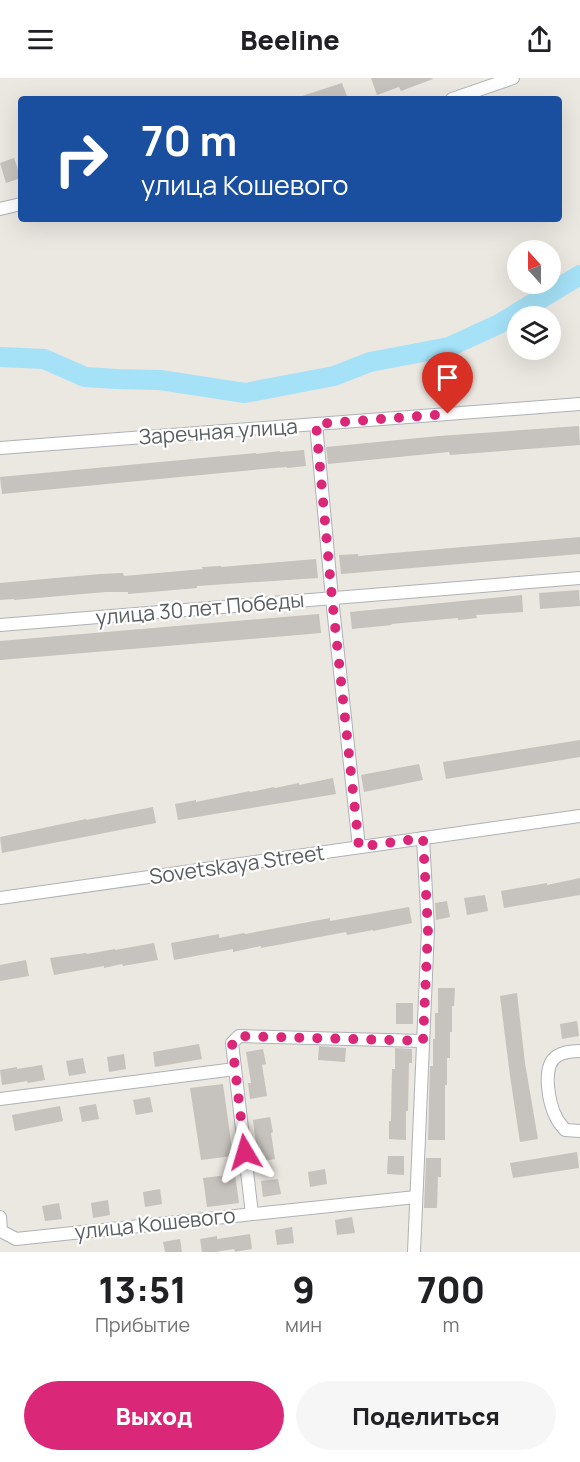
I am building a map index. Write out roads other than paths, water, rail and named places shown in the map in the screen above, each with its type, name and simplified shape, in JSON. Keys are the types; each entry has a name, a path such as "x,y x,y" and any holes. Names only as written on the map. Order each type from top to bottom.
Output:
{"street":[{"path":"461,96 513,78"},
{"path":"0,209 18,205"},
{"name":"Заречная улица","path":"0,448 580,404"},
{"path":"316,424 359,847"},
{"name":"улица 30 лет Победы","path":"0,625 580,578"},
{"name":"Sovetskaya Street","path":"0,898 580,816"},
{"path":"414,1252 428,929 423,838"},
{"name":"улица Кошевого","path":"252,1214 232,1043 239,1036 423,1041"},
{"path":"580,1051 559,1054 554,1058 549,1065 547,1079 556,1118 565,1130 580,1131"},
{"path":"0,1099 235,1069"},
{"name":"улица Кошевого","path":"0,1217 1,1231 16,1239 416,1197"}],"waterway":[{"path":"0,357 44,359 85,377 160,380 245,393 334,376 370,362 449,347 499,324 580,275"}]}
